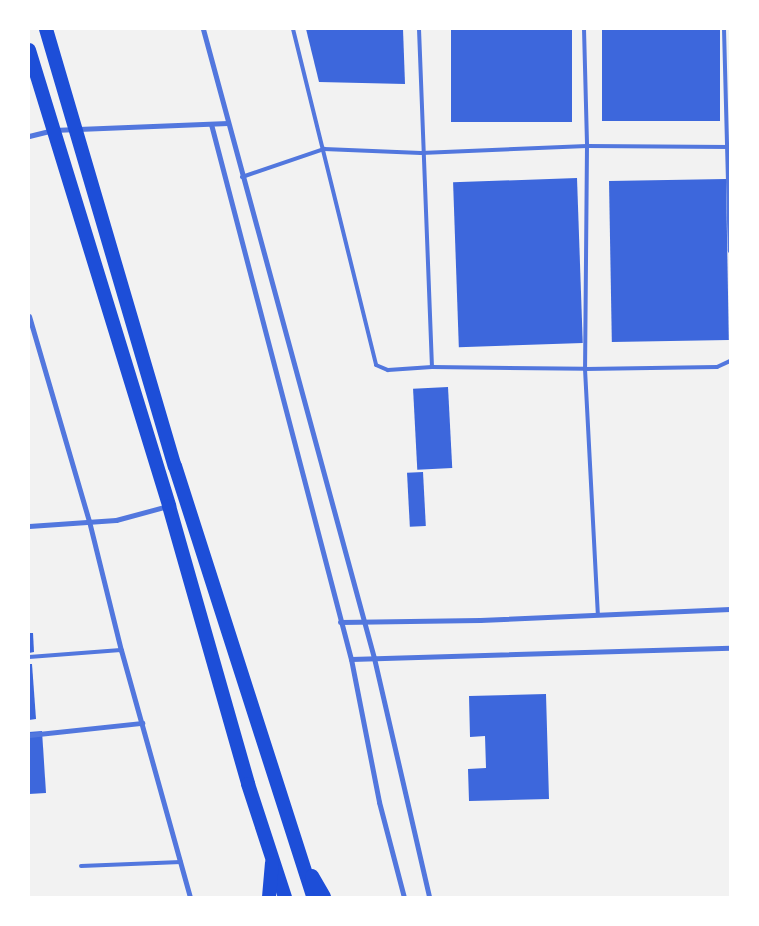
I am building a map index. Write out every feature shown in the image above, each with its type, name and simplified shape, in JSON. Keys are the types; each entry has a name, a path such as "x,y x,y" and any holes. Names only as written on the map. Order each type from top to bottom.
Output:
{"highway":[{"path":"46,29 175,466 313,897"},
{"path":"29,50 169,506 285,897"},
{"path":"299,856 324,897"},
{"path":"269,897 272,857"}],"street":[{"path":"203,29 362,622 374,658 429,897"},
{"path":"29,136 53,130 228,123"},
{"path":"211,124 351,659 379,802 404,897"},
{"path":"29,316 89,521 121,650 190,897"},
{"path":"29,526 130,518 169,506"},
{"path":"340,622 730,609"},
{"path":"351,659 730,648"},
{"path":"29,735 142,723"}],"lane":[{"path":"293,29 324,148 376,365 388,370 432,368 585,369 717,366 730,361"},
{"path":"419,29 421,152 432,368"},
{"path":"584,29 587,146 585,369 598,614"},
{"path":"724,29 730,147 730,251"},
{"path":"242,177 324,148 421,152 587,146 730,147"},
{"path":"29,657 121,650"},
{"path":"81,866 181,862"}],"building":[{"path":"306,29 403,29 405,84 319,82"},
{"path":"451,29 572,29 572,122 451,122"},
{"path":"602,29 720,29 720,121 602,121"},
{"path":"577,178 583,343 459,347 453,182"},
{"path":"726,179 729,340 612,342 609,181"},
{"path":"448,387 452,468 417,470 413,389"},
{"path":"423,472 426,526 410,527 407,473"},
{"path":"29,633 33,633 34,652 29,653"},
{"path":"29,664 32,664 36,719 29,720"},
{"path":"546,694 549,799 469,801 468,769 486,768 485,736 470,737 469,696"},
{"path":"42,731 46,793 29,794 29,732"}]}
